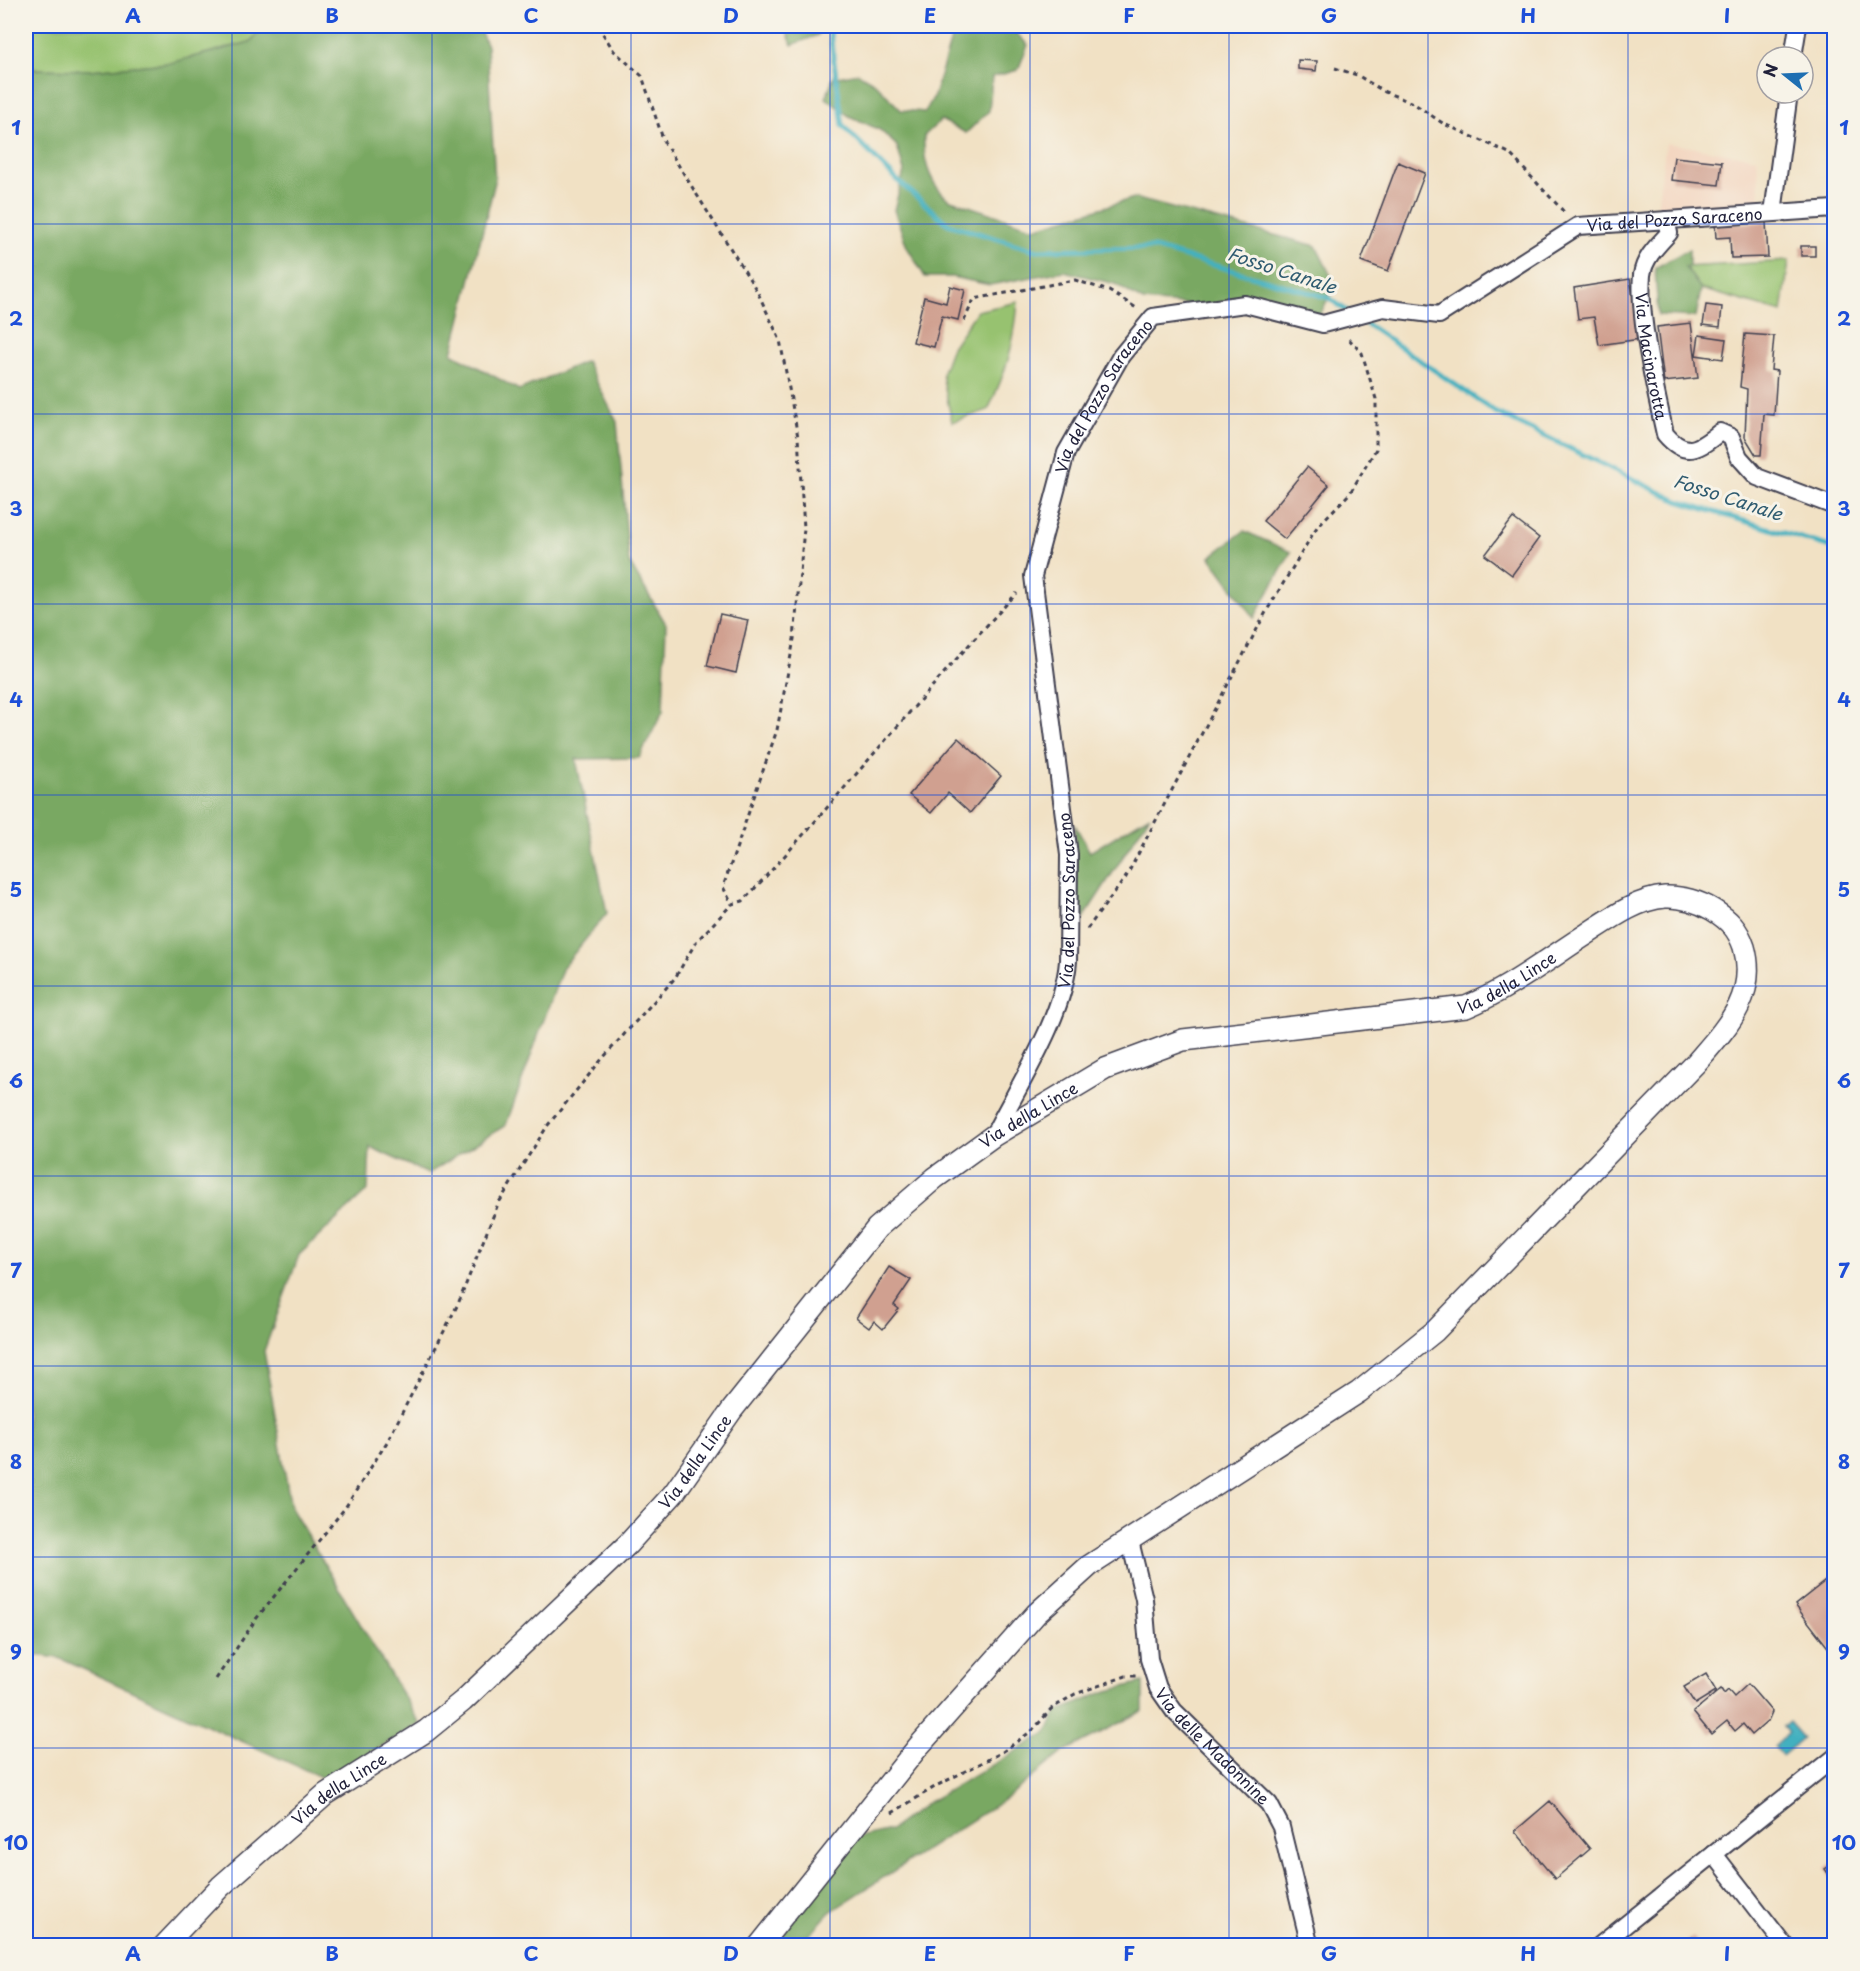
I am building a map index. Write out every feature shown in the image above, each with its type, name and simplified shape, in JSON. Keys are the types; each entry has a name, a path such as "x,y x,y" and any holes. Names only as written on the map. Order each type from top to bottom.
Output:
{"street":[{"path":"1795,45 1798,26"},
{"path":"1773,213 1787,105"},
{"name":"Via del Pozzo Saraceno","path":"993,1136 1055,1013 1067,967 1069,855 1033,576 1066,453 1121,356 1153,317 1245,304 1323,324 1383,308 1439,315 1578,226 1834,209"},
{"name":"Via Macinarotta","path":"1666,220 1669,233 1651,254 1642,274 1644,313 1665,434 1676,447 1688,450 1702,446 1720,432 1731,437 1739,457 1757,477 1834,506"},
{"name":"Via della Lince","path":"164,1946 221,1886 326,1794 426,1731 463,1701 628,1544 674,1493 732,1410 877,1228 934,1178 993,1136 1105,1069 1144,1052 1183,1040 1466,1007 1490,998 1614,917 1665,897 1706,905 1727,919 1739,932 1748,965 1748,984 1731,1022 1696,1063 1435,1331 1359,1392 1089,1566 1036,1614 918,1748 759,1946"},
{"name":"Via delle Madonnine","path":"1130,1541 1144,1599 1149,1659 1158,1688 1174,1711 1269,1804 1281,1827 1310,1946"},
{"path":"1599,1946 1834,1758"},
{"path":"1714,1854 1785,1946"}],"path":[{"path":"598,26 614,51 642,76 664,142 757,291 780,340 798,437 804,528 794,639 777,730 723,887 732,904"},
{"path":"1335,68 1357,75 1385,92 1413,103 1443,124 1509,153 1578,226"},
{"path":"964,321 974,299 1075,280 1110,291 1153,317"},
{"path":"1084,934 1126,877 1266,612 1317,527 1350,493 1376,449 1377,399 1362,352 1333,322"},
{"path":"216,1680 256,1619 345,1508 387,1442 458,1304 498,1204 548,1125 602,1059 675,978 696,942 732,904 743,901 807,833 964,648 1033,576"},
{"path":"884,1818 938,1785 1001,1753 1033,1730 1051,1709 1075,1694 1126,1676 1155,1676"}],"shaded area":[{"path":"1666,143 1757,158 1760,206 1656,215"}],"green space":[{"path":"26,26 264,26 250,42 170,63 90,70 26,69"},
{"path":"264,26 478,26 487,46 495,182 452,353 519,390 586,361 617,422 629,562 666,624 663,711 639,758 576,759 607,913 563,967 506,1125 428,1174 370,1147 368,1190 299,1255 264,1351 291,1508 420,1724 325,1779 59,1658 26,1654 26,69 90,70 170,63 250,42"},
{"path":"785,26 821,26 818,35 792,45"},
{"path":"955,26 1009,26 1028,45 1018,70 992,77 989,111 966,133 941,120 924,136 928,170 936,186 948,199 1034,228 1134,198 1316,246 1335,284 1320,315 1143,301 1115,284 1064,271 990,285 952,277 925,277 907,247 894,210 904,171 897,146 880,130 849,116 826,98 833,78 858,73 875,83 901,110 925,112 934,96"},
{"path":"1689,249 1689,266 1685,267 1701,289 1696,317 1658,315 1655,268"},
{"path":"1789,261 1782,312 1701,289 1685,267"},
{"path":"1018,302 1009,358 988,410 952,422 942,374 952,347 977,311"},
{"path":"1244,531 1291,552 1254,618 1210,557"},
{"path":"1150,815 1077,928 1075,825 1090,852"},
{"path":"1143,1682 1143,1711 1063,1752 1008,1797 830,1912 800,1945 770,1946 855,1838 890,1830 927,1803 1047,1733 1057,1712 1104,1692"}],"water":[{"path":"1789,1722 1803,1738 1782,1756 1774,1746 1788,1733 1783,1727"}],"building":[{"path":"1298,60 1317,61 1316,71 1298,69"},
{"path":"1674,157 1722,162 1719,185 1671,180"},
{"path":"1398,162 1425,173 1388,271 1361,261"},
{"path":"1766,222 1768,257 1731,258 1730,237 1716,238 1715,224"},
{"path":"1801,246 1815,246 1815,256 1801,256"},
{"path":"1630,279 1640,339 1599,345 1594,317 1578,319 1574,288"},
{"path":"950,286 965,290 958,320 942,316 934,347 913,342 924,297 946,303"},
{"path":"1706,305 1722,307 1720,327 1703,325"},
{"path":"1691,323 1698,378 1664,382 1657,327"},
{"path":"1745,334 1774,336 1771,370 1777,371 1774,415 1764,414 1761,455 1756,455 1745,437 1747,389 1740,387"},
{"path":"1699,335 1726,339 1723,359 1696,355"},
{"path":"1307,467 1329,485 1285,539 1263,521"},
{"path":"1513,518 1539,538 1512,575 1485,555"},
{"path":"720,614 748,620 736,673 707,666"},
{"path":"958,738 1001,776 970,813 948,793 931,813 909,795"},
{"path":"889,1267 911,1280 894,1305 899,1309 883,1329 874,1321 869,1328 856,1318"},
{"path":"1834,1574 1834,1647 1830,1650 1795,1605"},
{"path":"1706,1674 1716,1691 1695,1704 1684,1687"},
{"path":"1748,1684 1772,1712 1768,1721 1752,1735 1743,1724 1735,1731 1727,1721 1711,1734 1693,1712 1721,1689 1724,1694 1728,1690 1734,1697"},
{"path":"1550,1801 1590,1849 1555,1879 1515,1831"},
{"path":"1834,1863 1834,1882 1825,1869"},
{"path":"1693,1937 1700,1946 1682,1946"},
{"path":"1426,1938 1431,1946 1415,1946"}],"waterway":[{"name":"Fosso Canale","path":"829,26 843,126 898,181 948,224 1035,250 1154,248 1329,298 1351,314"},
{"name":"Fosso Canale","path":"1359,319 1497,413 1678,501 1834,548"}]}
